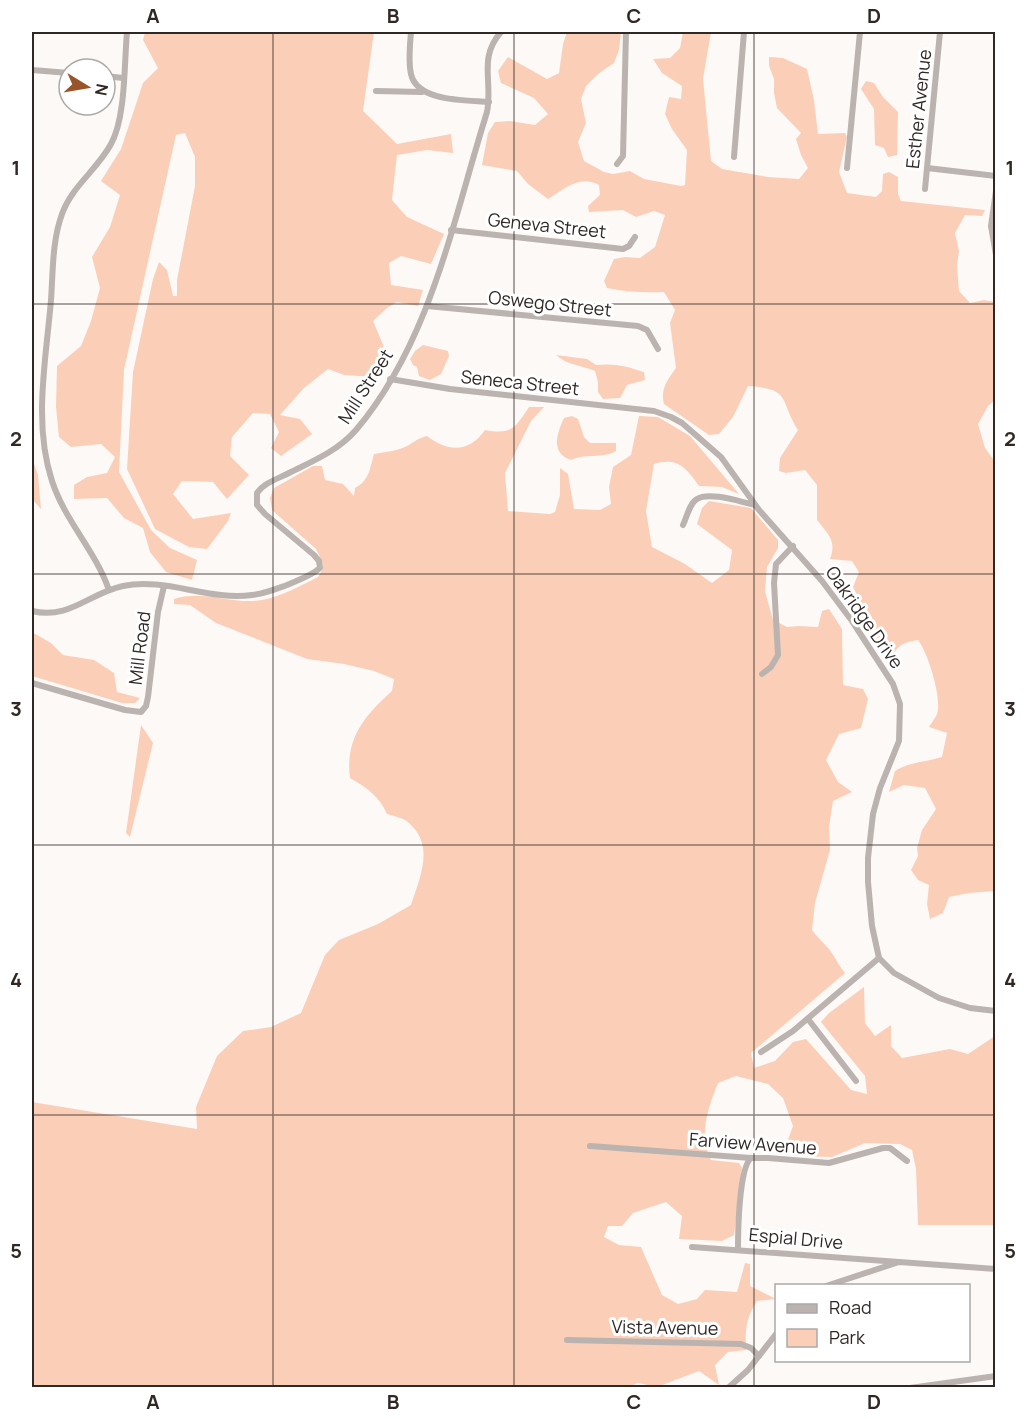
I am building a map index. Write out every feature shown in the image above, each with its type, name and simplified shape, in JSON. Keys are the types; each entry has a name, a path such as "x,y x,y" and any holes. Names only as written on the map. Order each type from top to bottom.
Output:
{"street":[{"path":"109,590 98,562 74,526 55,490 44,453 42,417 54,262 60,218 75,189 113,142 120,117 127,32"},
{"path":"411,32 411,75 423,92"},
{"name":"Mill Street","path":"164,586 251,596 293,582 320,568 319,561 314,555 257,505 257,493 266,485 339,446 354,432 390,380 413,337 438,277 489,102 488,52 501,32"},
{"path":"617,164 623,156 626,32"},
{"path":"734,157 744,32"},
{"path":"847,168 860,32"},
{"name":"Esther Avenue","path":"925,189 940,32"},
{"path":"32,70 57,72"},
{"path":"117,77 123,78"},
{"path":"376,91 423,92 489,102"},
{"path":"927,168 996,176"},
{"path":"996,191 994,218 996,255"},
{"name":"Geneva Street","path":"451,230 623,249 629,246 634,237"},
{"name":"Oswego Street","path":"427,306 638,327 647,330 658,348"},
{"name":"Seneca Street","path":"390,380 647,411"},
{"name":"Oakridge Drive","path":"647,411 671,417 721,457 755,505 822,581 858,630 893,684 900,704 899,741 880,788 872,823 868,858 872,926 879,958"},
{"path":"683,525 696,499 705,496 755,505"},
{"path":"762,674 771,667 778,655 774,583 776,564 793,546"},
{"path":"32,611 58,612 75,608 109,590 130,584 164,586"},
{"name":"Mill Road","path":"32,682 125,710 141,712 144,710 148,697 158,612 164,586"},
{"path":"761,1052 793,1031 879,958 894,973 939,998 970,1008 996,1011"},
{"path":"807,1019 856,1081"},
{"name":"Farview Avenue","path":"591,1146 824,1164 890,1148 907,1161"},
{"path":"738,1249 745,1167 751,1158"},
{"name":"Espial Drive","path":"692,1247 996,1269"},
{"path":"832,1284 899,1262"},
{"path":"728,1388 748,1370 775,1336"},
{"name":"Vista Avenue","path":"567,1340 741,1344 751,1348 759,1356"},
{"path":"910,1388 996,1376"}],"green space":[{"path":"145,32 374,32 363,111 397,144 451,134 453,153 427,150 397,155 392,200 407,217 444,234 431,264 401,256 389,263 391,285 423,290 418,306 397,302 373,321 384,347 374,377 344,375 328,369 304,388 280,415 300,419 312,434 281,456 271,448 279,432 270,414 253,413 232,437 230,456 249,475 227,499 213,482 182,481 173,494 193,519 231,513 228,521 207,549 189,547 155,529 127,469 133,372 153,279 159,262 167,270 173,296 177,296 177,280 195,186 195,157 185,133 176,135 124,370 119,472 151,530 170,548 197,560 192,580 166,572 150,552 143,528 124,518 107,498 74,499 74,485 87,477 107,473 115,457 101,444 71,447 59,437 56,407 57,366 81,346 91,321 100,288 92,257 110,227 120,195 101,181 121,149 143,83 158,68 143,40"},
{"path":"567,32 621,32 619,50 614,63 586,86 581,99 586,123 578,142 584,161 604,172 613,174 630,171 644,179 685,185 687,150 672,129 665,114 669,97 681,99 682,86 662,73 653,59 670,58 680,48 683,32 711,32 703,79 711,161 722,169 768,177 799,179 808,168 796,139 801,133 777,108 769,57 783,58 807,69 818,134 845,133 847,137 839,172 847,193 876,197 882,191 883,174 889,172 898,177 898,194 901,201 985,210 982,216 965,215 955,233 959,251 957,266 959,291 970,303 984,300 995,302 995,400 988,406 978,424 985,448 996,463 995,891 949,897 943,913 930,919 927,904 929,885 918,880 911,870 918,856 917,848 922,830 936,809 925,788 904,785 889,792 895,771 912,764 942,757 947,733 929,727 938,710 933,673 918,640 900,646 890,662 859,618 861,602 853,587 859,572 852,561 830,559 832,542 817,520 817,485 805,470 786,473 779,471 780,458 798,430 782,398 772,390 748,386 733,417 719,434 709,435 664,404 664,389 676,368 670,323 675,310 664,292 636,292 607,288 604,281 614,259 640,258 655,247 665,215 654,211 636,217 623,210 589,212 588,206 600,195 599,185 592,182 579,182 566,187 548,199 528,184 517,171 482,165 488,133 495,122 510,121 535,125 548,114 534,98 501,83 498,71 508,57 547,79 559,73"},
{"path":"866,81 874,83 883,97 898,112 897,155 888,157 884,148 875,145 874,109 861,89"},
{"path":"423,345 448,351 449,356 441,374 430,380 419,376 417,367 410,359"},
{"path":"556,355 587,359 596,365 632,368 644,372 645,380 627,385 620,398 603,399 598,392 595,371 569,363"},
{"path":"529,407 544,407 531,421 505,473 508,511 550,514 555,512 560,495 560,468 568,474 574,509 600,510 611,504 609,487 613,467 631,455 639,416 658,417 690,436 739,494 722,487 699,486 685,469 675,463 654,464 646,511 652,547 685,564 712,583 729,570 732,550 697,524 702,508 709,501 751,508 778,540 778,548 767,567 765,591 773,620 787,627 818,627 822,611 829,609 842,629 843,685 863,689 868,699 861,728 839,734 826,760 838,782 852,792 833,801 829,827 830,850 815,903 812,930 845,973 751,1053 754,1068 775,1061 793,1042 806,1039 851,1090 867,1094 865,1076 821,1022 829,1013 864,987 865,1023 875,1036 891,1025 891,1046 902,1058 950,1049 968,1054 995,1036 995,1225 918,1225 916,1169 912,1150 900,1144 865,1143 832,1157 796,1156 785,1148 793,1126 783,1098 768,1084 736,1076 718,1083 708,1112 705,1132 707,1151 711,1160 739,1163 742,1168 734,1235 722,1241 679,1239 682,1216 666,1202 633,1213 622,1226 608,1226 604,1237 619,1245 641,1247 662,1295 678,1304 697,1299 705,1290 737,1292 745,1263 750,1264 750,1286 775,1299 757,1301 750,1313 747,1324 746,1350 728,1352 715,1365 719,1385 699,1371 657,1387 638,1383 625,1388 32,1387 32,1102 197,1129 196,1107 217,1056 243,1031 271,1027 301,1013 325,955 339,940 378,924 411,905 423,862 422,842 417,832 399,817 387,814 381,802 372,793 350,778 349,764 354,740 365,719 392,691 394,679 374,671 344,664 307,659 216,623 190,605 174,604 174,599 185,596 207,596 240,601 262,600 283,594 318,577 323,569 316,549 272,510 270,498 274,488 313,466 322,466 325,480 343,484 354,496 355,488 368,474 374,454 401,449 427,436 443,445 458,448 472,443 485,430 507,430 520,420"},
{"path":"572,416 578,419 584,437 590,443 616,443 616,451 571,460 564,457 558,448 559,430 564,418"},
{"path":"32,458 38,475 41,509 32,499"},
{"path":"32,632 51,643 63,655 94,660 114,673 117,692 140,698 135,703 122,703 32,676"},
{"path":"141,725 153,743 130,837 126,833"}]}
